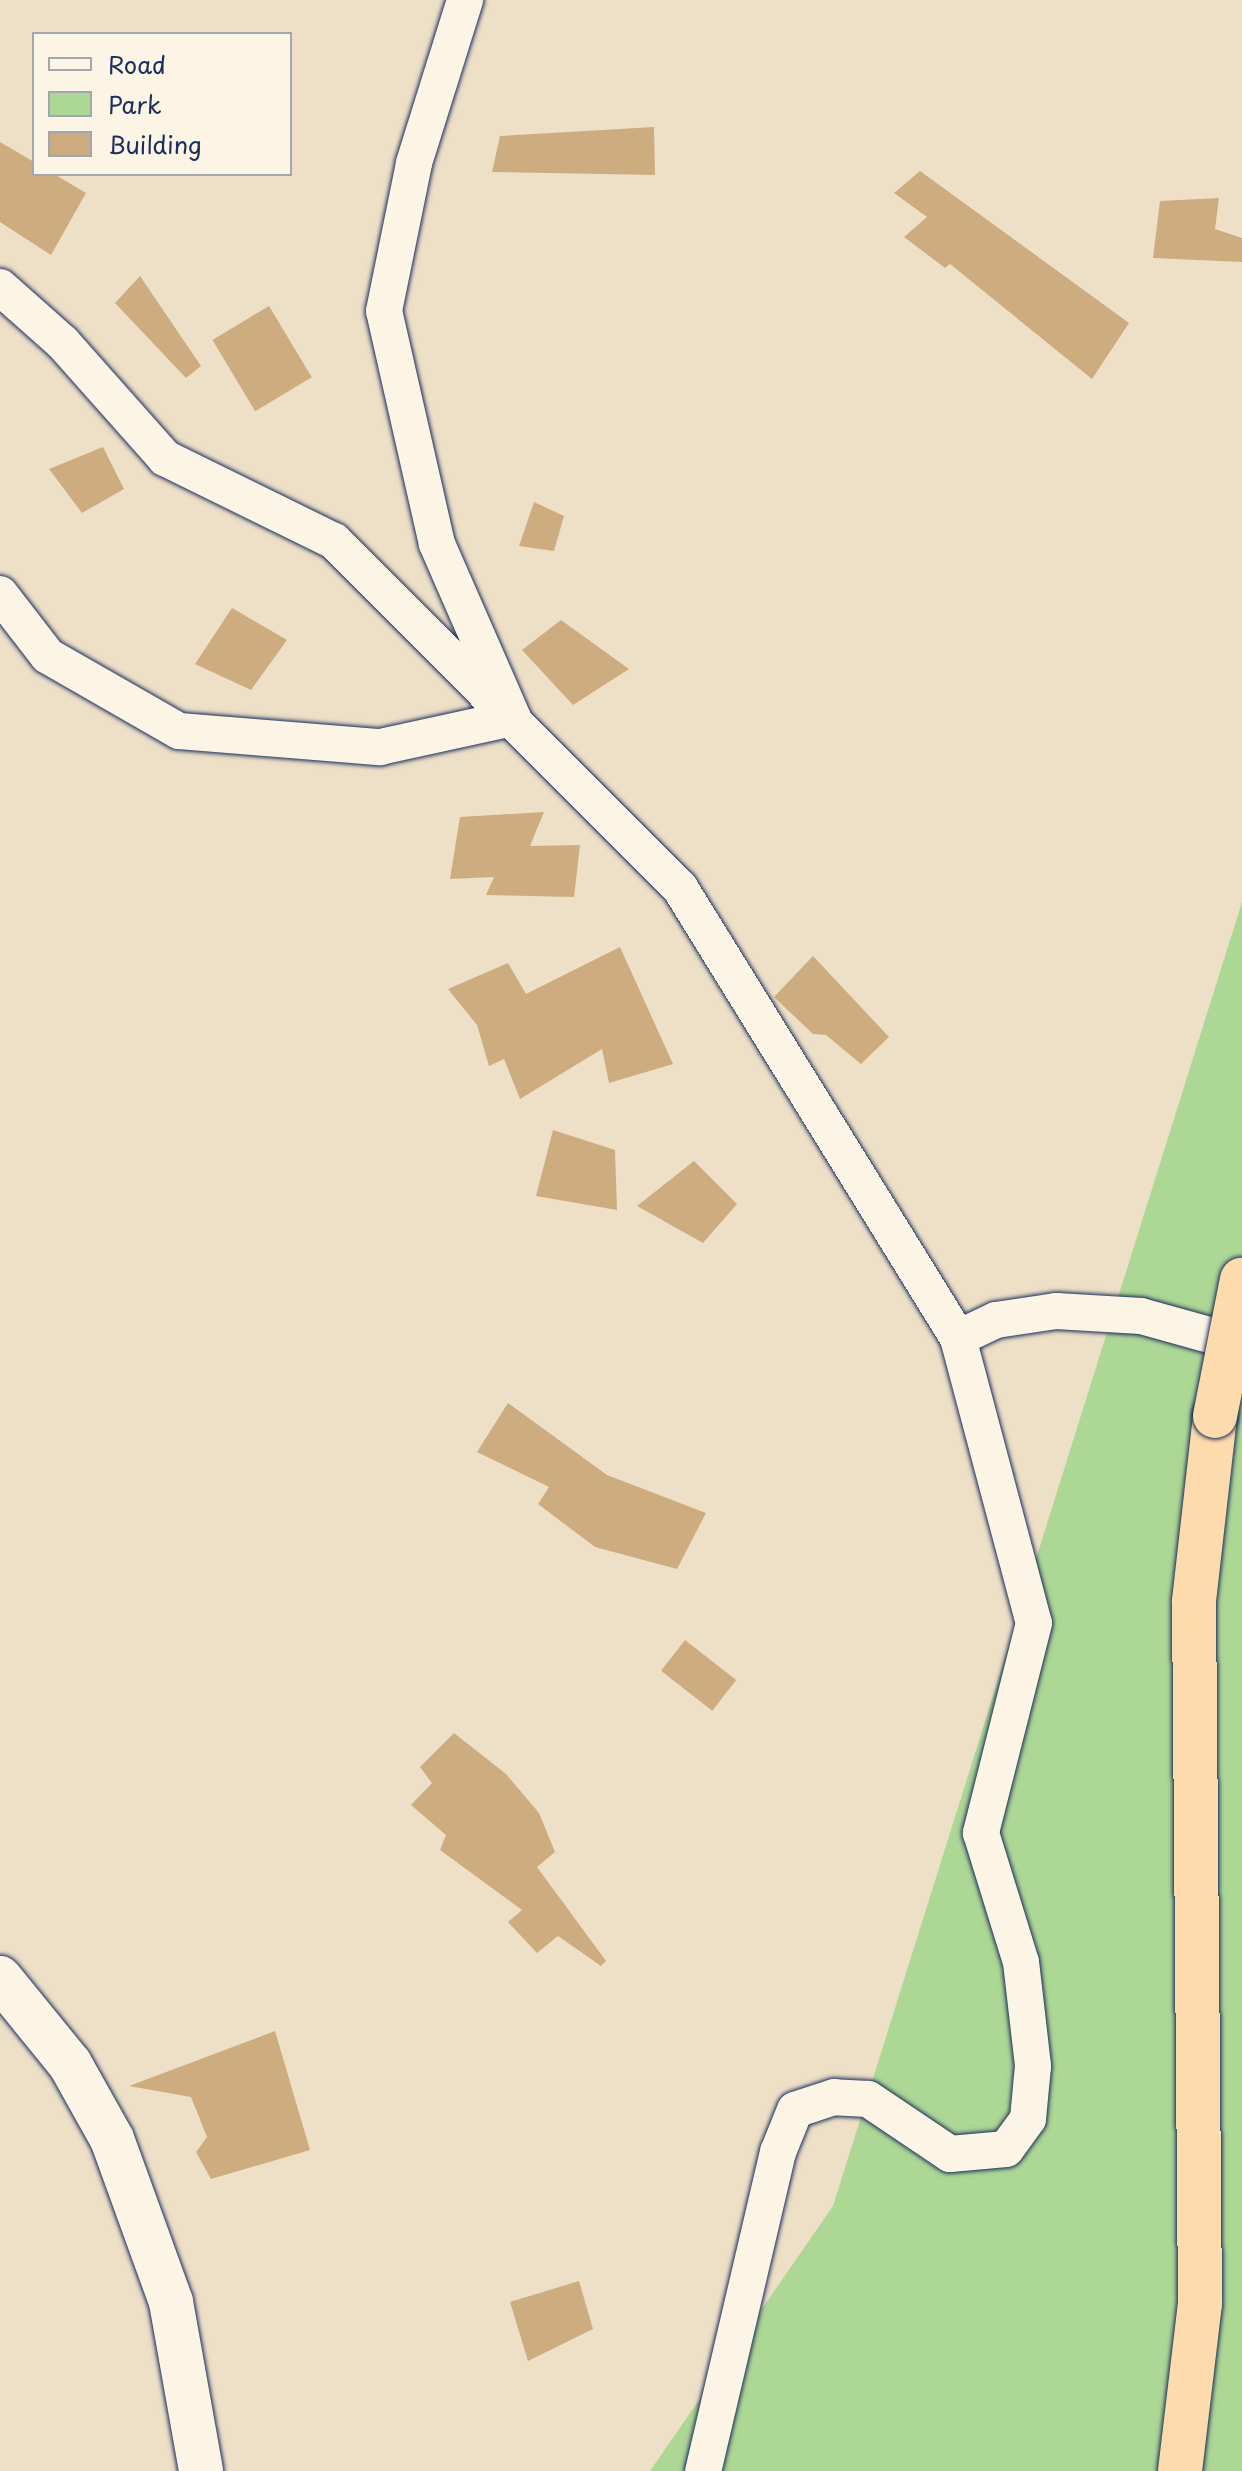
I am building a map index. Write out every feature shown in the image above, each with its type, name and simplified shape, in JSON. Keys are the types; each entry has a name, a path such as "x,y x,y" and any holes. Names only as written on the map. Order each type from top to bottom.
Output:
{"highway":[{"path":"1180,2471 1200,2304 1194,1601 1215,1416 1242,1279"}],"main road":[{"path":"0,1978 70,2064 112,2139 171,2302 201,2471"}],"street":[{"path":"465,0 414,163 384,311 437,544 513,718"},
{"path":"0,287 63,343 165,458 334,541 680,888 958,1338 1034,1623 981,1833 1021,1962 1033,2066 1028,2119 1006,2149 950,2154 868,2099 834,2097 795,2110 778,2152 703,2471"},
{"path":"0,594 48,656 179,731 380,747 513,718"},
{"path":"958,1338 996,1320 1056,1311 1141,1316 1242,1344"}],"green space":[{"path":"1242,902 1242,2471 650,2471 833,2206"}],"building":[{"path":"654,127 655,175 492,172 500,136"},
{"path":"0,142 32,161 32,176 57,176 86,193 51,255 0,222"},
{"path":"920,171 1129,323 1092,379 950,264 945,268 904,237 927,217 894,193"},
{"path":"1219,198 1215,229 1242,238 1242,262 1153,258 1160,201"},
{"path":"140,276 201,366 186,378 115,303"},
{"path":"269,306 312,377 255,411 212,340"},
{"path":"103,447 124,489 82,513 49,469"},
{"path":"534,502 564,516 554,551 519,546"},
{"path":"232,608 287,640 251,690 195,664"},
{"path":"561,620 629,669 573,705 522,650"},
{"path":"544,812 530,846 580,845 574,897 486,895 494,877 450,879 460,817"},
{"path":"620,947 673,1064 609,1083 602,1049 520,1099 504,1059 489,1066 477,1025 448,989 508,963 526,994"},
{"path":"813,956 889,1037 861,1064 826,1035 813,1034 774,997"},
{"path":"553,1130 615,1150 617,1210 536,1196"},
{"path":"694,1161 737,1204 703,1243 637,1206"},
{"path":"508,1403 607,1475 706,1513 677,1569 595,1547 538,1504 549,1487 477,1452"},
{"path":"685,1640 736,1680 712,1711 661,1671"},
{"path":"454,1733 506,1774 539,1813 555,1852 537,1867 606,1961 601,1966 558,1936 537,1953 508,1922 522,1910 440,1850 446,1835 411,1805 432,1783 420,1767"},
{"path":"275,2031 310,2150 211,2179 196,2152 207,2137 191,2097 129,2086"},
{"path":"579,2281 593,2329 528,2361 510,2302"}]}
